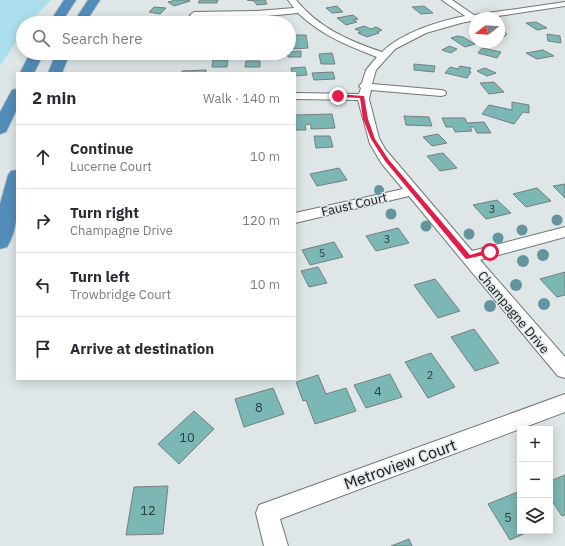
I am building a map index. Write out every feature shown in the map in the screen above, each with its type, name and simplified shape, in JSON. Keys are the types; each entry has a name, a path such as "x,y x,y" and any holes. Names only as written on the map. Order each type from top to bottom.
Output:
{"highway":[{"path":"60,16 70,0"},
{"path":"84,16 94,0"},
{"path":"28,72 34,60"},
{"path":"55,72 60,60"},
{"path":"0,129 16,95"},
{"path":"0,242 16,178"}],"street":[{"path":"292,0 300,10 323,31 341,41 381,55"},
{"path":"446,0 469,15"},
{"path":"505,13 565,4"},
{"path":"194,15 257,14 300,10"},
{"path":"363,92 368,74 381,55 391,46 440,24 469,19"},
{"path":"296,96 338,96 363,92 441,93"},
{"name":"Champagne Drive","path":"363,92 365,119 373,139 387,161 548,352 565,370"},
{"name":"Faust Court","path":"296,218 412,191"},
{"path":"468,258 565,232"},
{"name":"Metroview Court","path":"276,546 267,514 565,403"}],"shaded area":[{"path":"0,0 51,0 36,16 16,16 16,42 0,66"}],"building":[{"path":"172,0 190,1 174,6 168,2 173,1"},
{"path":"200,0 218,0 217,3 198,3"},
{"path":"247,0 265,0 267,4 257,5 254,1"},
{"path":"337,6 343,12 332,13 326,8"},
{"path":"424,6 433,13 421,14 412,7"},
{"path":"154,7 166,8 160,14 149,12"},
{"path":"353,15 358,19 353,20 357,22 346,25 337,18"},
{"path":"536,22 547,28 537,30 526,23"},
{"path":"364,26 371,29 376,27 382,30 377,32 379,33 367,37 358,33 361,32 355,29"},
{"path":"547,34 560,36 561,43 548,41"},
{"path":"296,35 306,35 308,48 296,49"},
{"path":"457,36 463,37 469,40 469,46 465,47 451,38"},
{"path":"449,46 457,49 451,53 442,50"},
{"path":"482,48 501,52 497,58 478,53"},
{"path":"543,50 554,56 537,59 526,53"},
{"path":"296,51 301,51 301,57 296,57"},
{"path":"332,53 335,64 321,64 319,54"},
{"path":"213,60 228,60 227,67 212,67"},
{"path":"246,61 260,61 260,67 245,67"},
{"path":"414,64 435,66 434,72 414,70"},
{"path":"460,66 471,68 469,71 471,72 467,78 445,73 450,67 458,69"},
{"path":"305,67 307,75 296,76 296,72 292,72 291,68"},
{"path":"485,68 496,73 487,76 477,71"},
{"path":"206,70 206,72 182,72"},
{"path":"333,72 335,79 314,80 312,73"},
{"path":"494,82 504,92 489,94 480,83"},
{"path":"512,102 529,105 529,113 523,112 514,124 482,114 489,105 512,110"},
{"path":"332,114 335,128 311,129 311,124 305,125 306,130 296,130 296,115"},
{"path":"404,116 429,117 432,126 406,125"},
{"path":"442,118 465,118 467,123 484,122 491,133 477,133 474,127 470,127 472,131 455,132 453,127 446,127"},
{"path":"438,134 447,143 432,146 423,137"},
{"path":"314,136 330,136 333,147 316,148"},
{"path":"443,153 457,168 440,171 427,156"},
{"path":"339,168 347,180 317,186 310,174"},
{"path":"565,184 565,198 553,186"},
{"path":"537,188 551,201 526,207 513,194"},
{"path":"497,200 511,213 486,219 473,205"},
{"path":"398,228 409,243 376,251 366,236"},
{"path":"334,242 343,257 310,265 302,250"},
{"path":"318,267 327,283 309,287 301,271"},
{"path":"565,272 565,295 557,297 540,279"},
{"path":"435,279 460,311 438,318 414,285"},
{"path":"474,329 499,363 475,371 451,337"},
{"path":"431,353 455,387 428,398 405,362"},
{"path":"390,374 402,397 366,408 354,385"},
{"path":"318,375 326,394 346,388 356,411 315,424 306,400 303,401 296,382"},
{"path":"273,388 284,414 244,427 235,399"},
{"path":"194,411 214,429 179,464 158,444"},
{"path":"565,475 565,515 562,516 553,502 553,480"},
{"path":"168,486 163,534 126,535 134,487"},
{"path":"517,492 517,534 523,534 510,540 488,504"},
{"path":"409,539 412,546 391,546"}],"route":[{"path":"338,96 362,97 365,119 373,139 387,161 468,258 490,252"}]}
